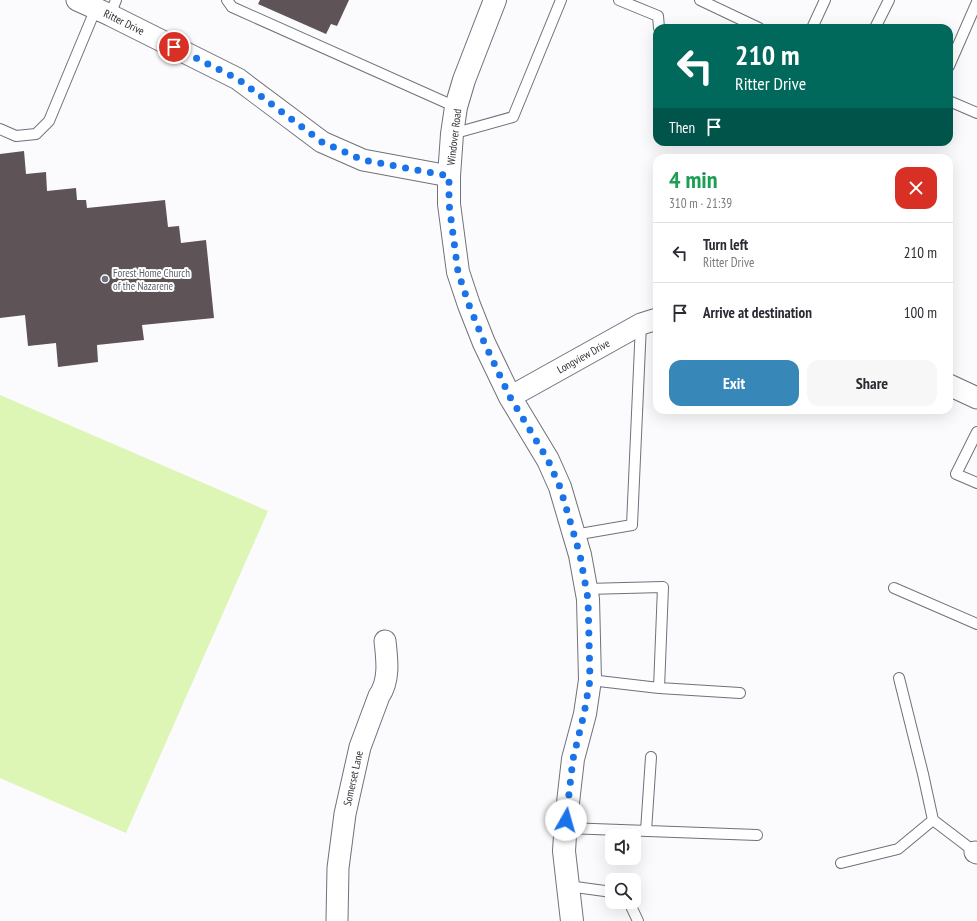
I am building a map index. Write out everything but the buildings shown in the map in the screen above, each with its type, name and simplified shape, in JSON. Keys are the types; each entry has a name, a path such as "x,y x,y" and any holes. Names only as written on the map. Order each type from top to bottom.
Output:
{"street":[{"name":"Ritter Drive","path":"77,0 107,8 238,79 322,142 363,160 449,176"},
{"name":"Windover Road","path":"495,0 464,80 456,107 452,134 449,204 458,272 469,305 484,342 510,397 548,460 560,487 580,555 588,599 590,680 584,714 573,759 564,851 572,921"},
{"name":"Longview Drive","path":"510,397 649,321"},
{"path":"953,388 977,398"},
{"name":"Somerset Lane","path":"337,921 338,868 345,814 360,747 379,696 383,690 388,661 384,641"}],"lane":[{"path":"227,0 232,7 456,107"},
{"path":"452,134 513,117 561,0"},
{"path":"619,0 658,16 659,24"},
{"path":"700,0 751,24"},
{"path":"814,24 825,0"},
{"path":"877,24 888,0"},
{"path":"953,57 977,2"},
{"path":"0,128 16,136 36,134 49,120 107,8"},
{"path":"953,102 977,113"},
{"path":"574,535 632,525 649,321"},
{"path":"977,432 956,474 977,483"},
{"path":"586,589 663,587 659,688"},
{"path":"894,588 977,624"},
{"path":"899,678 933,820 976,853"},
{"path":"590,680 659,688 740,693"},
{"path":"646,831 651,757"},
{"path":"841,863 898,849 933,820"},
{"path":"566,828 757,835"},
{"path":"568,886 605,891"},
{"path":"632,909 638,921"}],"green space":[{"path":"0,395 268,511 126,833 0,778"}],"place":[{"name":"Forest Home Church of the Nazarene","path":"105,279"}],"route":[{"path":"174,47 238,79 322,142 363,160 449,176 449,204 458,272 484,342 510,397 548,460 560,487 580,555 588,599 590,680 584,714 573,759 566,820"}]}
